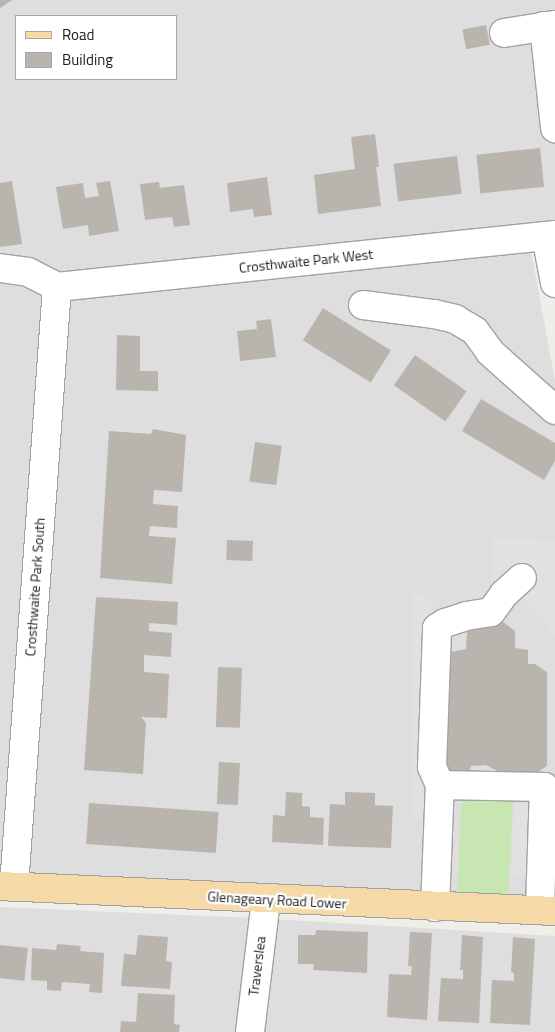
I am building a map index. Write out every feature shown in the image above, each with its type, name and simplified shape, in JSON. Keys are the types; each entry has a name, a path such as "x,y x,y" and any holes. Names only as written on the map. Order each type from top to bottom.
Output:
{"main road":[{"name":"Glenageary Road Lower","path":"7,887 547,911"}],"street":[{"path":"504,33 549,26 555,128"},
{"path":"550,235 555,283"},
{"name":"Crosthwaite Park West","path":"57,287 550,235"},
{"path":"0,268 28,272 57,287"},
{"name":"Crosthwaite Park South","path":"7,887 57,287"},
{"path":"363,306 434,314 455,319 475,331 490,352 555,410"},
{"path":"436,907 440,785 432,767 437,628 445,623 466,616 491,612 504,594 522,578"},
{"path":"440,785 549,780 547,911"},
{"name":"Traverslea","path":"250,1032 266,900"}],"shaded area":[{"path":"0,0 555,0 555,220 526,223 555,381 555,909 0,883"},
{"path":"491,538 555,539 555,639 547,622 522,600 491,599"},
{"path":"411,594 431,594 431,821 411,821"},
{"path":"515,800 536,801 532,875 511,874"},
{"path":"0,907 255,918 555,936 555,1032 0,1032"}],"green space":[{"path":"470,799 513,801 508,903 457,900 461,804"}],"building":[{"path":"0,0 12,0 0,8"},
{"path":"486,25 490,45 466,49 462,30"},
{"path":"375,134 379,167 376,167 381,206 318,214 314,175 355,169 351,137"},
{"path":"540,148 544,187 480,193 476,155"},
{"path":"457,156 462,194 398,202 393,164"},
{"path":"267,177 272,215 254,217 253,209 230,212 227,183"},
{"path":"12,181 22,244 0,247 0,183"},
{"path":"110,181 119,231 89,236 88,225 63,229 56,187 83,183 85,198 99,196 96,183"},
{"path":"159,182 160,188 184,185 190,225 174,227 172,217 145,220 140,184"},
{"path":"323,308 391,350 371,383 303,340"},
{"path":"271,319 276,357 240,361 237,331 257,329 256,321"},
{"path":"117,335 140,336 140,371 158,371 158,391 116,390"},
{"path":"415,355 467,391 445,421 394,385"},
{"path":"481,399 555,443 555,461 544,480 462,431"},
{"path":"153,429 186,435 182,492 154,490 153,504 178,506 177,528 150,526 149,536 176,538 172,584 100,578 109,431 151,434"},
{"path":"255,442 282,446 276,485 249,482"},
{"path":"227,540 253,541 252,561 226,560"},
{"path":"96,597 178,602 177,625 149,623 149,631 172,633 171,657 144,655 144,672 169,674 167,718 141,717 146,723 143,774 84,770"},
{"path":"503,622 515,631 515,648 528,650 528,664 535,664 547,672 547,766 530,777 510,778 486,765 471,766 469,772 444,772 445,659 451,652 466,649 467,632 473,623"},
{"path":"218,667 242,668 240,728 216,727"},
{"path":"219,762 240,763 238,805 217,804"},
{"path":"286,792 302,793 302,806 310,807 310,817 324,818 323,845 272,842 273,815 285,816"},
{"path":"345,792 375,793 375,805 393,806 391,848 328,846 330,804 345,805"},
{"path":"89,803 219,812 216,853 86,844"},
{"path":"316,930 368,932 367,973 313,970 314,964 298,964 298,935 315,935"},
{"path":"410,932 432,933 427,1020 387,1017 389,974 411,975 412,966 408,966"},
{"path":"138,935 168,937 166,961 172,962 170,989 121,986 124,954 136,955"},
{"path":"462,935 483,937 479,1023 438,1021 441,978 463,979 463,970 460,970"},
{"path":"513,937 535,939 530,1025 490,1023 492,980 514,981 514,973 511,972"},
{"path":"57,944 81,946 80,951 104,953 102,993 89,992 90,984 62,982 61,991 47,990 47,981 31,980 32,948 56,950"},
{"path":"0,945 28,948 24,981 0,978"},
{"path":"138,993 175,995 174,1024 180,1025 179,1032 120,1032 121,1021 136,1022"}]}
